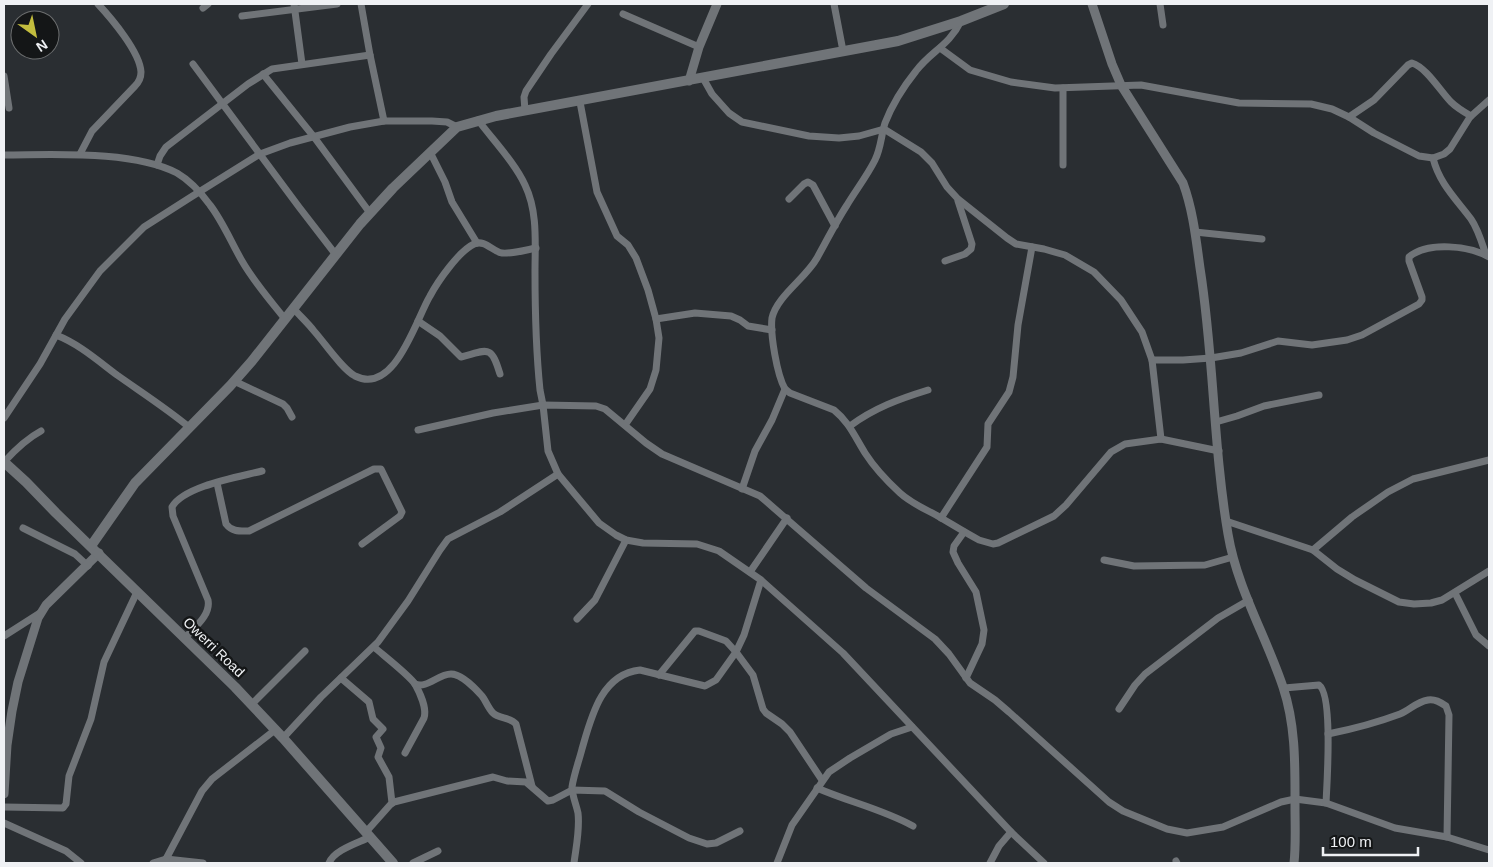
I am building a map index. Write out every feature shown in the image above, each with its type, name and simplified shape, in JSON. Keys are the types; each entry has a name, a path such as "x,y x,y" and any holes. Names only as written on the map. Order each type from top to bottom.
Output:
{"main road":[{"path":"95,550 135,483 234,381 370,213 393,188 457,127 478,120 898,41 961,21 1004,4"},
{"name":"Owerri Road","path":"4,462 252,704 393,863"}],"street":[{"path":"80,154 92,131 140,79 139,64 128,41 98,4"},
{"path":"242,16 295,6 337,4"},
{"path":"361,4 384,121"},
{"path":"525,111 524,98 532,80 588,4"},
{"path":"689,80 699,48 717,4"},
{"path":"834,4 843,51"},
{"path":"1092,4 1121,85 1183,183 1187,195 1195,232 1207,311 1226,521 1233,557 1284,688 1290,710 1293,732 1295,799 1294,863"},
{"path":"1160,4 1163,25"},
{"path":"295,6 302,64"},
{"path":"623,14 699,48"},
{"path":"961,21 956,32 948,42 916,70 889,115 876,159 812,266 777,306 772,318 772,338 782,384 790,393 834,410 850,426 866,454 900,493 912,503 979,540 993,544 1045,522 1054,516 1066,505 1111,452 1124,444 1161,440 1219,451"},
{"path":"940,48 970,70 1026,84 1063,88 1121,85 1151,86 1239,103 1311,104 1332,109 1350,117 1374,133 1418,156 1433,158 1444,154 1450,149 1471,116 1489,100"},
{"path":"157,165 166,147 222,103 272,69 370,55"},
{"path":"1350,117 1374,100 1412,63 1417,64 1423,70 1450,102 1471,116"},
{"path":"194,64 336,255"},
{"path":"263,74 314,137 370,213"},
{"path":"4,76 9,108"},
{"path":"703,78 718,100 736,119 742,122 809,136 839,138 859,136 884,130 921,152 932,163 947,187 1007,238 1016,244 1065,255 1094,272 1121,300 1142,332 1152,360 1161,440"},
{"path":"1063,88 1063,165"},
{"path":"580,102 597,192 617,236 628,245 636,258 648,290 659,338 656,370 650,389 625,425"},
{"path":"478,120 525,185 532,210 536,248 538,369 548,451 558,474 598,523 616,535 626,540 643,544 697,544 719,550 761,580 843,653 1011,832 1044,863"},
{"path":"4,418 40,364 65,318 100,271 144,227 260,154 290,143 350,127 384,121 448,122 457,127"},
{"path":"430,152 445,182 452,202 477,243"},
{"path":"4,155 80,154 120,158 157,165 179,174 199,192 222,223 255,282 285,319"},
{"path":"1433,158 1442,182 1472,220 1488,256"},
{"path":"789,199 808,182 812,185 835,226"},
{"path":"945,261 964,254 971,249 972,244 958,198"},
{"path":"1195,232 1262,239"},
{"path":"294,308 354,376 367,379 387,372 403,351 430,296 460,256 477,243 482,243 501,253 536,248"},
{"path":"941,518 987,447 986,432 988,424 1009,392 1013,377 1018,325 1032,247"},
{"path":"1152,360 1211,358 1241,353 1272,342 1312,344 1347,340 1362,335 1422,300 1409,261 1409,257 1413,254 1431,248 1462,247 1488,256"},
{"path":"656,319 695,313 722,316 740,320 748,326 772,330"},
{"path":"418,321 440,336 461,357 487,351 491,352 495,357 500,374"},
{"path":"56,335 79,346 189,427"},
{"path":"234,381 283,404 292,417"},
{"path":"742,489 755,450 772,420 785,389"},
{"path":"850,426 867,414 892,401 928,390"},
{"path":"1216,422 1264,406 1319,395"},
{"path":"418,430 493,413 543,405 596,406 605,409 662,454 760,496 866,588 935,639 949,654 966,678 979,691 995,700 1109,802 1123,811 1167,829 1187,832 1223,827 1262,809 1295,799 1326,803 1395,828 1447,837 1489,850"},
{"path":"4,462 19,446 31,436 41,431"},
{"path":"1313,550 1352,516 1402,483 1489,460"},
{"path":"218,483 226,524 229,528 236,531 249,531 374,469 381,469 402,512 400,516 362,544"},
{"path":"185,638 207,613 209,607 208,600 174,516 172,507 174,502 195,489 262,471"},
{"path":"283,738 374,647 408,601 448,539 500,512 558,474"},
{"path":"750,572 787,518"},
{"path":"1226,521 1313,550 1354,580 1398,602 1414,604 1442,600 1489,570"},
{"path":"23,528 75,554 88,566"},
{"path":"964,532 954,546 953,552 958,564 976,592 984,630 982,644 966,678"},
{"path":"577,619 595,600 626,540"},
{"path":"4,636 40,612 88,566 95,550"},
{"path":"1104,560 1134,566 1205,565 1233,557"},
{"path":"574,863 578,812 572,790 590,723 598,701 613,682 632,671 640,670 706,686 716,680 736,652 744,635 761,580"},
{"path":"4,807 63,808 66,804 69,776 91,719 104,662 137,592"},
{"path":"1455,593 1476,635 1489,646"},
{"path":"1119,709 1145,674 1218,618 1249,600"},
{"path":"4,794 7,746 16,691 28,646 40,612"},
{"path":"659,675 695,631 726,642 753,675 763,709 790,732 822,780"},
{"path":"374,647 415,684 419,686 424,685 446,674 453,674 467,682 482,696 493,713 513,720 516,724 532,786"},
{"path":"252,704 305,651"},
{"path":"341,678 369,702 374,719 382,729 376,737 381,748 378,757 391,784 392,803"},
{"path":"405,753 426,713 415,684"},
{"path":"1284,688 1318,685 1322,687 1328,724 1326,803"},
{"path":"1328,734 1371,724 1404,712 1414,704 1426,700 1434,700 1446,706 1449,715 1447,837"},
{"path":"778,863 792,825 822,780 850,758 891,734 912,727"},
{"path":"166,859 202,791 212,779 275,730"},
{"path":"321,863 329,862 339,853 368,835 392,803 493,777 507,781 526,782 548,801 572,790 605,791 639,812 689,838 707,844 722,841 740,831"},
{"path":"817,788 843,800 875,808 913,826"},
{"path":"4,823 66,850 81,863"},
{"path":"990,863 999,846 1011,832"},
{"path":"413,863 438,851"},
{"path":"153,863 166,859 203,863"}]}
